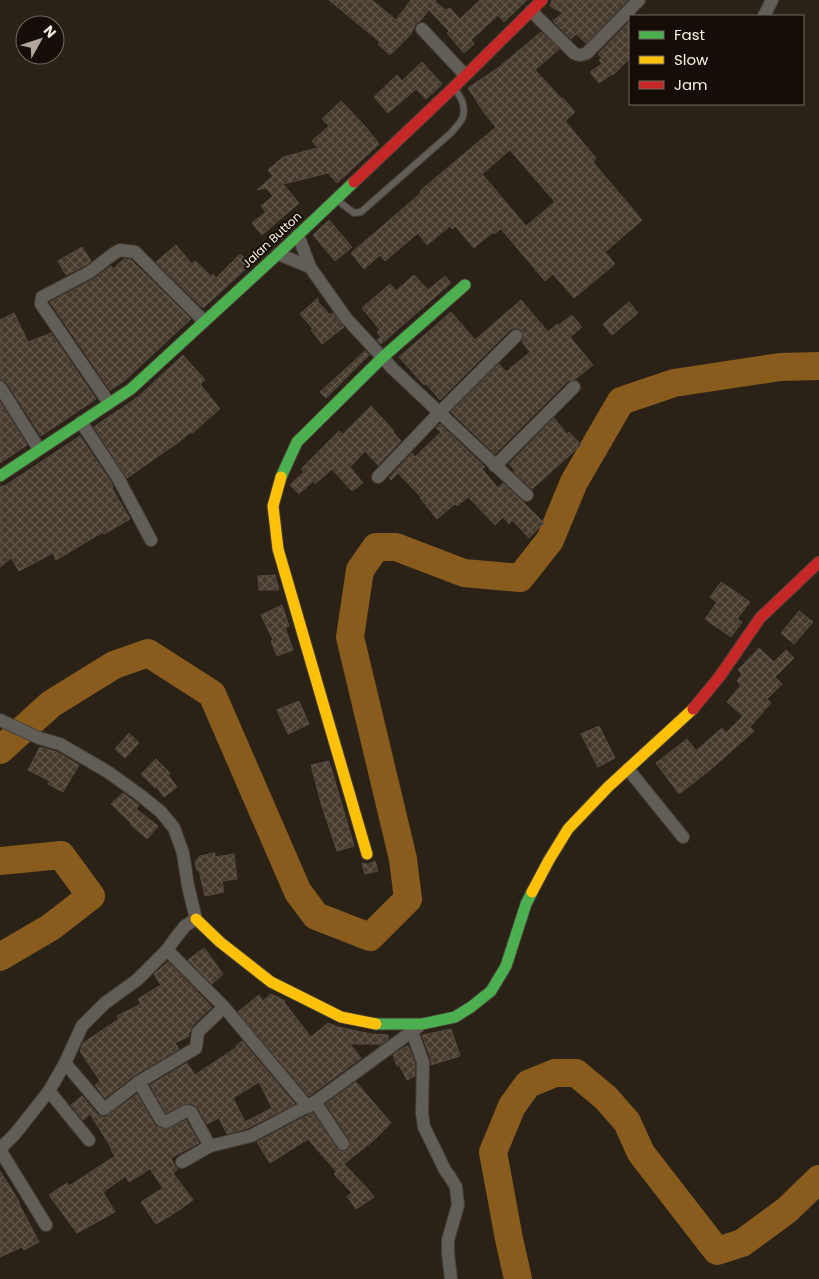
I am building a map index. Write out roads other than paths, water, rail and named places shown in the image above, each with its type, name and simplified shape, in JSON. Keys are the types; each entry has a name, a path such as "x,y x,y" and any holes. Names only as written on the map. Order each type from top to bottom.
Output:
{"street":[{"name":"Jalan Button","path":"0,476 131,389 278,254 453,88 542,0"},
{"path":"531,11 574,53 581,56 587,53 639,0"},
{"path":"764,15 772,0"},
{"path":"422,29 465,75"},
{"path":"298,235 310,267 346,318 393,369 527,496"},
{"path":"108,403 41,304 42,297 90,272 120,250 135,252 204,321"},
{"path":"278,254 310,267"},
{"path":"367,854 278,549 273,506 280,478 297,442 383,357 464,285"},
{"path":"378,477 516,336"},
{"path":"0,387 39,449"},
{"path":"495,466 574,387"},
{"path":"81,422 118,478 151,540"},
{"path":"182,1162 210,1146 251,1136 311,1104 417,1028 455,1017 471,1007 490,991 506,966 526,904 568,829 608,787 692,711 720,676 760,618 819,562"},
{"path":"0,720 39,738 60,744 108,772 161,812 174,828 180,845 196,918 220,942 270,982 342,1017 373,1024 417,1028"},
{"path":"628,770 683,837"},
{"path":"46,1225 0,1150 15,1134 48,1091 65,1063 82,1026 105,1003 137,980 166,950 185,926 196,918"},
{"path":"166,950 224,1006 311,1104 343,1144"},
{"path":"65,1063 104,1109 140,1082 196,1048 198,1032 224,1006"},
{"path":"417,1028 423,1062 422,1113 424,1127 445,1170 456,1187 458,1205 448,1240 451,1279"},
{"path":"140,1082 161,1120 166,1122 186,1111 191,1112 210,1146"},
{"path":"48,1091 90,1140"}],"lane":[{"path":"336,199 354,213 361,212 452,132 462,118 464,106 460,96 453,88"}],"waterway":[{"path":"0,750 51,704 114,665 148,653 212,694 298,892 316,916 370,937 408,899 403,859 350,637 360,570 376,547 396,547 464,573 520,578 550,540 574,482 621,401 674,383 780,367 819,366"},
{"path":"0,861 61,855 91,896 51,927 0,957"},
{"path":"518,1279 493,1152 512,1106 528,1084 555,1073 576,1073 606,1098 627,1122 641,1153 717,1251 742,1243 787,1210 819,1179"}]}
